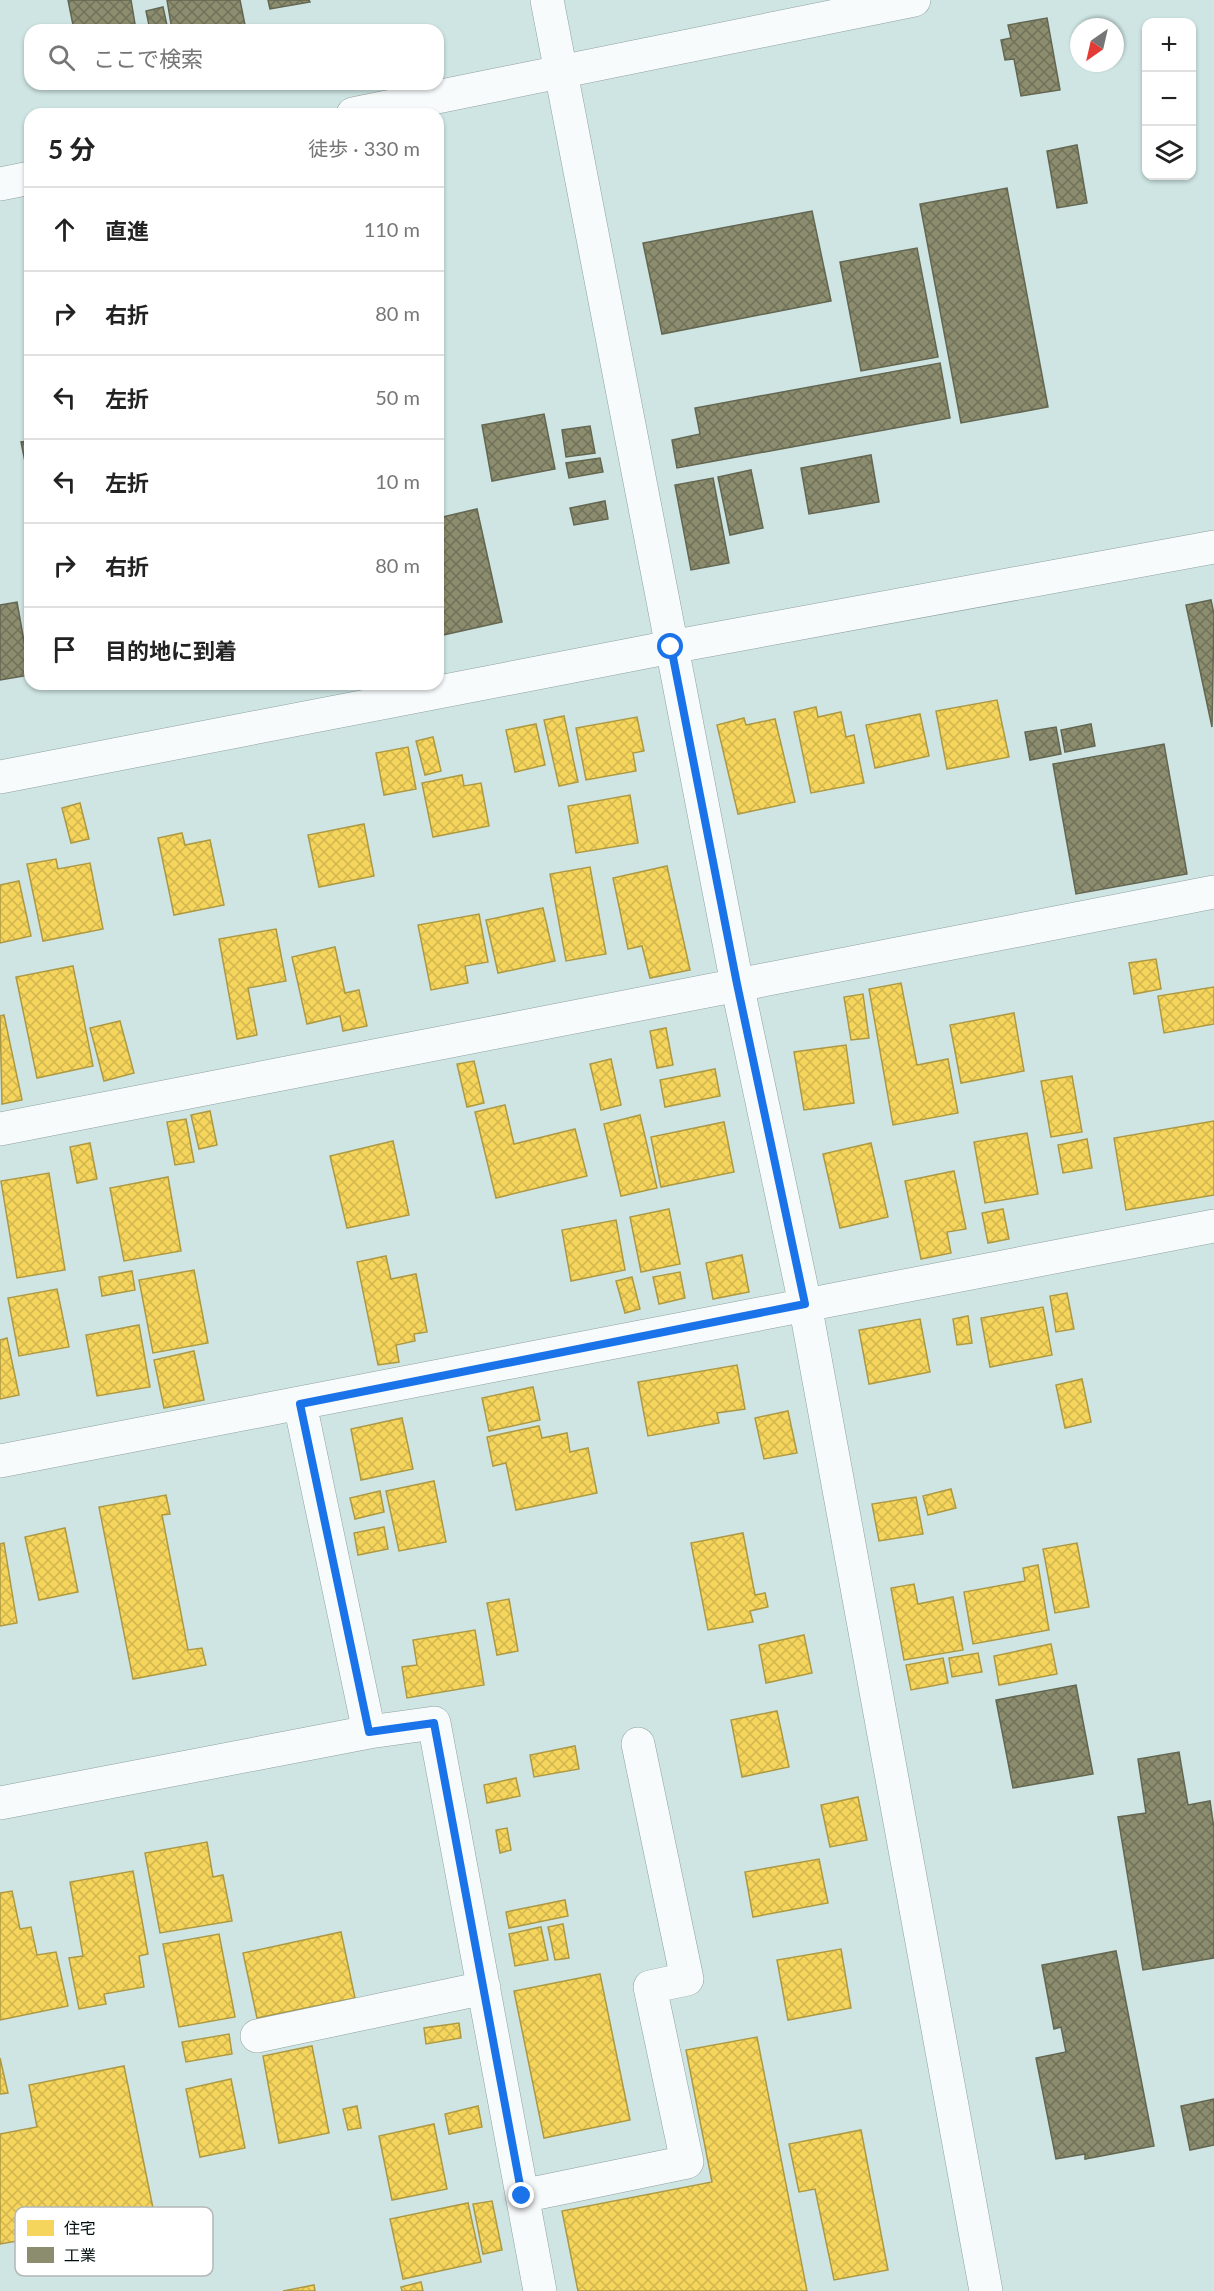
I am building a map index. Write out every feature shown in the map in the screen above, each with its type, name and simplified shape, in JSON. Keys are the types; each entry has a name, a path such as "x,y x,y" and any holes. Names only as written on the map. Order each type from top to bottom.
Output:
{"street":[{"path":"547,0 737,984 805,1304 986,2291"},
{"path":"383,108 914,0"},
{"path":"0,184 24,179"},
{"path":"0,777 671,647 1214,547"},
{"path":"0,1129 1214,892"},
{"path":"0,1461 1214,1226"},
{"path":"300,1404 369,1732"},
{"path":"0,1803 369,1732 434,1723 540,2291"},
{"path":"522,2196 687,2162 650,1987 687,1979 638,1744"},
{"path":"257,2036 484,1988"}],"building: 住宅":[{"path":"997,700 1009,757 947,769 936,711"},
{"path":"816,707 818,717 841,712 846,737 854,735 864,783 811,793 794,712"},
{"path":"920,714 929,756 875,768 866,725"},
{"path":"564,716 578,782 559,786 544,720"},
{"path":"637,717 644,751 633,753 636,771 586,780 576,728"},
{"path":"744,718 746,725 775,719 795,802 738,814 717,725"},
{"path":"536,724 545,765 515,772 506,730"},
{"path":"433,737 441,771 425,775 416,741"},
{"path":"408,747 416,789 384,795 376,753"},
{"path":"462,775 464,786 481,783 489,826 433,837 422,783"},
{"path":"630,795 638,843 576,853 568,806"},
{"path":"80,803 89,839 71,843 62,808"},
{"path":"364,824 374,876 319,887 308,835"},
{"path":"182,833 185,845 210,840 224,905 174,915 158,838"},
{"path":"56,859 58,869 90,863 103,929 43,941 27,864"},
{"path":"667,866 690,970 650,978 642,946 628,949 613,878"},
{"path":"590,867 606,954 566,961 550,874"},
{"path":"19,881 31,936 0,943 0,885"},
{"path":"543,908 555,961 498,973 486,920"},
{"path":"479,914 488,962 465,966 468,983 431,990 418,925"},
{"path":"276,929 286,981 248,988 257,1035 237,1039 219,939"},
{"path":"335,947 345,993 359,990 367,1026 343,1031 340,1016 307,1024 292,957"},
{"path":"1156,959 1161,989 1134,994 1129,963"},
{"path":"73,966 93,1066 37,1078 16,977"},
{"path":"901,983 917,1065 948,1059 958,1113 893,1125 869,989"},
{"path":"1214,987 1214,1024 1164,1033 1158,996"},
{"path":"863,994 869,1038 851,1040 844,997"},
{"path":"1014,1013 1024,1071 961,1083 950,1025"},
{"path":"4,1015 22,1100 2,1104 0,1016"},
{"path":"120,1021 134,1073 104,1081 90,1028"},
{"path":"666,1028 673,1065 657,1068 650,1031"},
{"path":"846,1045 854,1103 804,1110 794,1052"},
{"path":"611,1059 621,1105 601,1110 590,1064"},
{"path":"474,1061 484,1103 467,1107 457,1064"},
{"path":"715,1069 720,1096 665,1107 660,1080"},
{"path":"1072,1076 1082,1132 1051,1137 1041,1081"},
{"path":"505,1105 514,1144 575,1129 587,1176 496,1198 475,1112"},
{"path":"210,1111 217,1145 199,1149 191,1115"},
{"path":"640,1115 657,1188 621,1196 604,1124"},
{"path":"186,1119 194,1162 175,1165 167,1122"},
{"path":"1214,1121 1214,1195 1126,1210 1114,1138"},
{"path":"724,1122 734,1172 661,1187 651,1137"},
{"path":"1027,1133 1038,1194 985,1203 974,1142"},
{"path":"1087,1139 1092,1168 1063,1173 1058,1145"},
{"path":"393,1141 409,1215 347,1228 330,1156"},
{"path":"90,1143 97,1179 77,1183 70,1147"},
{"path":"871,1143 888,1217 840,1228 823,1154"},
{"path":"954,1171 966,1229 947,1232 951,1253 921,1259 905,1181"},
{"path":"49,1173 65,1270 17,1278 1,1181"},
{"path":"168,1177 181,1251 124,1261 110,1188"},
{"path":"669,1209 680,1264 641,1272 630,1217"},
{"path":"1003,1209 1009,1239 988,1243 982,1213"},
{"path":"616,1220 625,1270 571,1281 562,1230"},
{"path":"742,1255 749,1292 713,1299 706,1263"},
{"path":"386,1256 391,1279 416,1274 427,1332 414,1334 415,1341 396,1345 399,1362 378,1365 357,1262"},
{"path":"194,1270 208,1343 153,1353 139,1280"},
{"path":"132,1271 135,1290 102,1296 99,1277"},
{"path":"680,1272 685,1298 659,1304 653,1277"},
{"path":"632,1277 640,1309 625,1313 616,1281"},
{"path":"57,1289 69,1347 19,1356 8,1298"},
{"path":"1067,1293 1074,1329 1056,1332 1050,1296"},
{"path":"1043,1307 1052,1355 990,1367 981,1318"},
{"path":"968,1316 972,1343 957,1345 953,1319"},
{"path":"920,1319 930,1372 869,1384 859,1330"},
{"path":"139,1325 150,1387 97,1396 86,1335"},
{"path":"7,1338 19,1395 0,1399 0,1340"},
{"path":"194,1351 204,1400 164,1408 154,1360"},
{"path":"737,1365 745,1409 717,1413 719,1423 648,1436 638,1382"},
{"path":"1082,1379 1091,1422 1065,1428 1056,1385"},
{"path":"533,1387 540,1420 489,1431 482,1398"},
{"path":"788,1411 797,1453 764,1459 755,1418"},
{"path":"402,1418 413,1469 361,1480 351,1429"},
{"path":"539,1426 542,1438 567,1433 570,1452 588,1448 597,1493 516,1510 506,1463 493,1466 487,1437"},
{"path":"434,1481 446,1542 399,1551 386,1491"},
{"path":"951,1489 956,1508 928,1515 923,1496"},
{"path":"380,1491 384,1512 355,1519 350,1498"},
{"path":"166,1495 170,1514 162,1515 188,1650 202,1648 206,1665 133,1679 99,1507"},
{"path":"916,1497 923,1534 879,1541 872,1504"},
{"path":"384,1527 388,1549 358,1555 354,1533"},
{"path":"65,1528 78,1592 39,1600 25,1537"},
{"path":"743,1533 755,1595 765,1593 768,1607 750,1611 753,1622 708,1630 691,1543"},
{"path":"4,1543 17,1623 0,1626 0,1544"},
{"path":"1077,1543 1089,1607 1055,1613 1043,1549"},
{"path":"1038,1565 1049,1630 973,1644 964,1592 1025,1581 1023,1568"},
{"path":"914,1584 918,1604 953,1597 963,1650 904,1660 891,1588"},
{"path":"509,1599 518,1651 497,1655 487,1603"},
{"path":"475,1630 484,1685 407,1698 402,1667 417,1665 413,1640"},
{"path":"804,1635 812,1673 766,1683 759,1645"},
{"path":"1051,1644 1057,1674 999,1685 994,1656"},
{"path":"978,1653 982,1672 952,1677 949,1658"},
{"path":"943,1658 948,1683 911,1690 906,1665"},
{"path":"777,1711 789,1767 742,1777 731,1720"},
{"path":"575,1746 579,1769 534,1777 530,1755"},
{"path":"516,1778 520,1796 487,1803 484,1785"},
{"path":"858,1797 867,1840 830,1847 821,1805"},
{"path":"507,1828 511,1850 500,1853 496,1830"},
{"path":"207,1842 213,1877 223,1875 232,1921 160,1933 145,1853"},
{"path":"819,1859 828,1903 753,1917 745,1872"},
{"path":"133,1871 148,1954 139,1956 144,1987 104,1994 106,2004 79,2009 69,1958 83,1956 70,1882"},
{"path":"12,1891 20,1929 31,1927 37,1955 56,1952 68,2006 0,2020 0,1893"},
{"path":"565,1900 568,1916 509,1928 506,1912"},
{"path":"563,1924 569,1958 555,1960 548,1927"},
{"path":"541,1927 548,1960 515,1966 509,1934"},
{"path":"341,1932 355,1998 257,2018 243,1953"},
{"path":"219,1934 235,2017 179,2027 163,1944"},
{"path":"841,1949 851,2008 788,2020 777,1960"},
{"path":"600,1974 630,2120 544,2138 514,1991"},
{"path":"459,2023 461,2038 426,2044 424,2028"},
{"path":"229,2034 232,2054 186,2062 182,2042"},
{"path":"757,2037 807,2291 578,2291 562,2211 712,2182 686,2050"},
{"path":"312,2046 329,2133 279,2143 263,2056"},
{"path":"0,2058 8,2093 0,2094"},
{"path":"124,2066 153,2207 15,2207 15,2241 0,2244 0,2134 37,2127 29,2085"},
{"path":"231,2079 245,2148 200,2157 186,2089"},
{"path":"357,2106 361,2128 348,2130 343,2109"},
{"path":"478,2106 482,2127 449,2134 445,2114"},
{"path":"434,2124 447,2189 392,2200 379,2136"},
{"path":"861,2130 888,2270 834,2280 815,2189 799,2192 789,2144"},
{"path":"492,2201 502,2250 483,2254 473,2204"},
{"path":"468,2203 481,2262 403,2279 390,2219"},
{"path":"421,2282 423,2291 402,2291 401,2287"},
{"path":"314,2285 315,2291 283,2291"}],"building: 工業":[{"path":"68,0 131,0 135,24 73,24"},
{"path":"167,0 240,0 245,24 171,24"},
{"path":"268,0 309,0 310,2 270,9"},
{"path":"163,7 167,24 149,24 146,11"},
{"path":"1047,18 1060,90 1021,96 1014,59 1005,60 1001,40 1011,38 1008,25"},
{"path":"1077,145 1087,203 1057,208 1047,151"},
{"path":"1007,188 1048,407 961,423 920,204"},
{"path":"812,211 831,301 662,334 643,243"},
{"path":"917,248 938,357 861,371 840,262"},
{"path":"940,363 950,418 677,468 672,440 700,434 695,408"},
{"path":"544,414 555,469 492,481 482,425"},
{"path":"590,426 595,453 566,457 562,430"},
{"path":"871,455 879,502 809,514 801,468"},
{"path":"600,458 603,472 569,478 566,463"},
{"path":"751,470 763,528 730,535 718,477"},
{"path":"713,478 729,563 691,570 675,485"},
{"path":"605,501 608,519 574,525 570,508"},
{"path":"477,509 502,622 444,635 444,517"},
{"path":"1211,600 1214,614 1212,727 1186,605"},
{"path":"17,602 24,641 24,676 0,680 0,605"},
{"path":"1091,724 1095,746 1065,752 1061,730"},
{"path":"1056,727 1061,754 1030,760 1025,732"},
{"path":"1164,744 1187,874 1076,894 1053,764"},
{"path":"1076,1685 1093,1774 1013,1788 996,1700"},
{"path":"1179,1752 1188,1805 1210,1801 1214,1828 1214,1958 1143,1970 1118,1817 1146,1813 1138,1759"},
{"path":"1116,1951 1154,2146 1085,2159 1085,2154 1056,2159 1036,2058 1066,2052 1061,2027 1054,2029 1042,1965"},
{"path":"1214,2099 1214,2145 1190,2150 1181,2106"}],"route":[{"path":"522,2196 434,1723 369,1732 300,1404 805,1304 737,984 671,647"}]}
